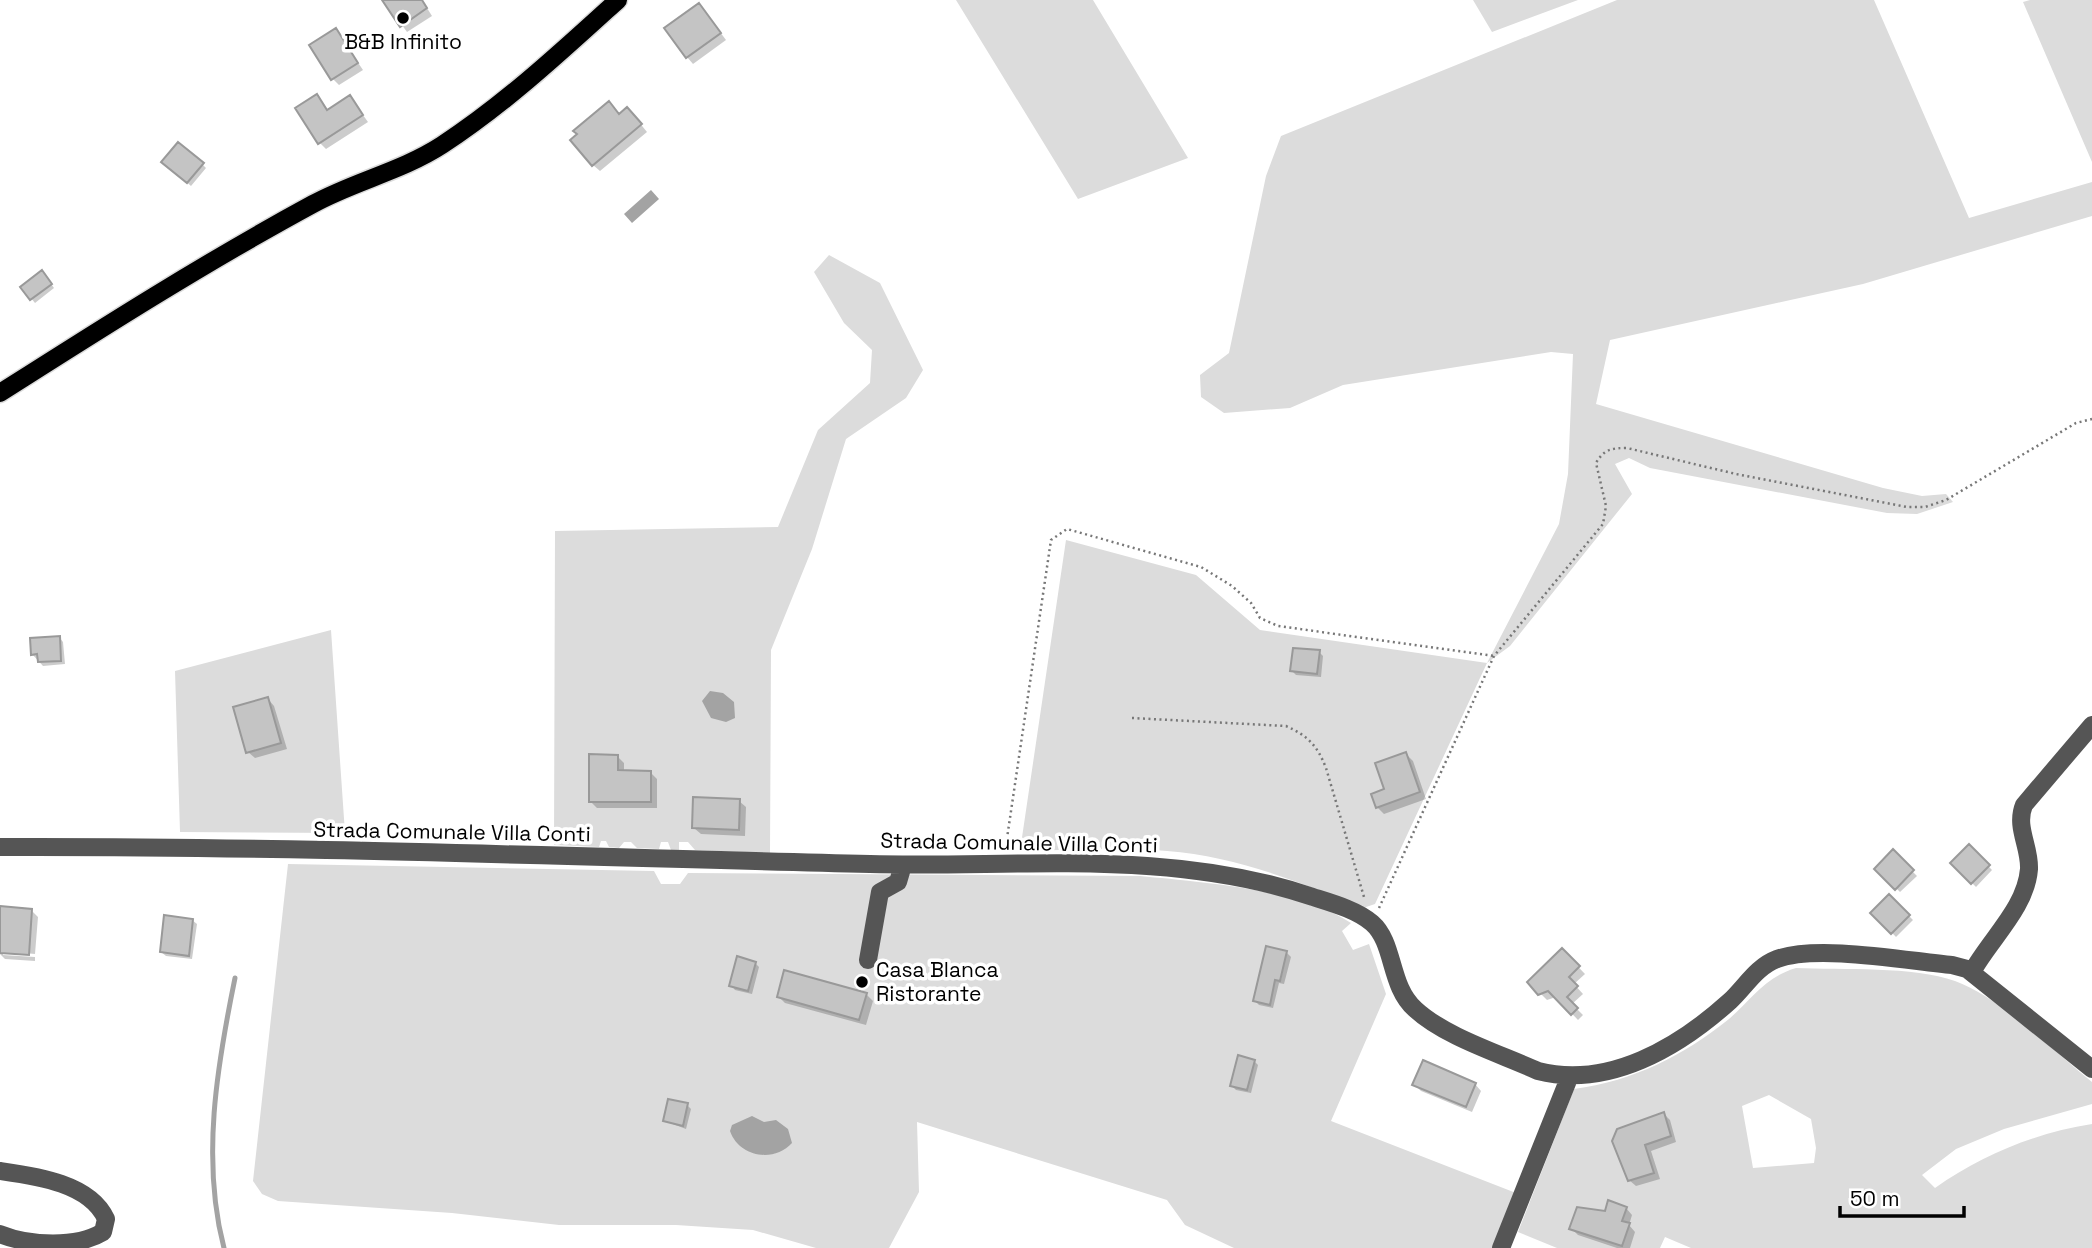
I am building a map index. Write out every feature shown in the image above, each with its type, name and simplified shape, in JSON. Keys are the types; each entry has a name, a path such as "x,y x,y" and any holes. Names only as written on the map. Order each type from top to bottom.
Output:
{"main road":[{"path":"0,393 282,221 346,187 421,158 446,143 528,79 618,0"}],"street":[{"path":"1972,972 2007,920 2025,884 2029,867 2020,815 2024,805 2092,724"},
{"name":"Strada Comunale Villa Conti","path":"0,847 903,865 1122,863 1201,871 1287,888 1340,907 1372,923"},
{"path":"868,960 880,892 898,882 903,865"},
{"path":"1372,923 1382,937 1397,985 1406,999 1424,1016 1538,1071 1569,1078 1604,1073 1670,1046 1704,1024 1756,972 1788,956 1806,953 1952,965 1972,972 2092,1069"},
{"path":"1501,1248 1569,1078"},
{"path":"0,1171 30,1175 65,1185 89,1198 106,1219 103,1232 84,1245 58,1248 27,1244 0,1234"}],"path":[{"path":"1372,923 1493,656 1603,524 1606,506 1596,463 1602,453 1612,448 1627,449 1736,474 1906,507 1925,507 1946,500 2076,423 2092,419"},
{"path":"1004,864 1051,540 1067,529 1201,566 1232,586 1251,603 1260,618 1278,626 1493,656"},
{"path":"1132,718 1286,726 1306,735 1318,748 1326,768 1372,923"}],"shaded area":[{"path":"956,0 1093,0 1188,158 1078,199"},
{"path":"1473,0 1578,0 1492,32"},
{"path":"1617,0 1874,0 1969,218 2092,182 2092,216 1863,284 1610,340 1596,404 1883,488 1922,496 1946,494 1953,502 1917,514 1887,513 1650,468 1629,458 1615,464 1632,494 1510,646 1487,663 1559,524 1568,474 1573,354 1551,352 1343,385 1290,408 1224,413 1201,397 1200,375 1229,353 1266,176 1281,136"},
{"path":"2092,0 2092,162 2023,2"},
{"path":"651,190 659,199 632,223 624,214"},
{"path":"829,255 880,283 923,370 906,398 846,439 812,549 771,650 770,853 695,850 688,842 679,842 679,850 671,850 668,842 661,842 659,849 637,848 631,842 624,842 619,848 609,847 606,841 601,841 599,847 554,845 555,531 778,527 818,430 870,383 872,350 844,323 814,272","holes":["589,754 618,755 618,770 651,771 651,802 589,802"]},
{"path":"1066,540 1196,575 1260,630 1487,663 1375,904 1363,908 1274,874 1195,854 1120,849 1020,851","holes":["1293,648 1320,651 1317,674 1291,671","1406,752 1420,792 1376,808 1384,789 1376,763"]},
{"path":"331,630 345,833 180,832 175,671","holes":["268,697 281,743 247,753"]},
{"path":"710,691 723,693 734,702 735,718 726,722 711,718 702,701"},
{"path":"288,864 654,871 661,884 680,884 688,873 1140,876 1249,889 1305,902 1330,911 1351,923 1342,931 1353,950 1369,944 1386,994 1331,1121 1516,1193 1493,1248 1234,1248 1185,1225 1167,1200 917,1122 919,1192 889,1248 816,1248 753,1230 676,1225 559,1225 452,1213 278,1201 262,1194 253,1181","holes":["1266,946 1287,952 1281,980 1275,980 1270,1005 1253,1001","1238,1056 1255,1060 1247,1090 1231,1086"]},
{"path":"1796,968 1877,970 1919,973 1955,981 1990,999 2008,1012 2092,1082 2092,1104 2004,1129 1956,1149 1922,1175 1935,1188 1971,1165 2010,1147 2050,1133 2092,1124 2092,1248 1691,1248 1665,1237 1660,1248 1557,1248 1518,1232 1574,1089 1617,1080 1675,1055 1712,1032 1759,989","holes":["1769,1095 1811,1119 1816,1148 1814,1163 1753,1168 1742,1106","1664,1112 1671,1136 1645,1145 1654,1173 1628,1181 1612,1141 1617,1129","1609,1201 1627,1207 1622,1221 1629,1224 1622,1246 1570,1229 1577,1207 1605,1211"]},
{"path":"752,1116 764,1122 776,1120 788,1129 792,1143 785,1149 767,1155 741,1147 730,1131 732,1125"}],"building":[{"name":"B&B Infinito","path":"382,0 422,0 427,8 400,27"},
{"path":"699,3 721,33 686,58 664,28"},
{"path":"336,28 358,63 331,80 309,45"},
{"path":"317,94 327,110 350,95 363,115 318,144 295,108"},
{"path":"609,101 619,114 627,107 642,124 592,166 570,140 577,134 573,131"},
{"path":"178,142 204,163 187,183 161,162"},
{"path":"42,270 52,284 30,300 20,287"},
{"path":"60,636 61,661 38,662 37,654 31,655 30,638"},
{"path":"1293,648 1320,650 1317,674 1290,671"},
{"path":"268,697 281,743 246,753 233,707"},
{"path":"1406,752 1420,792 1376,808 1371,794 1384,789 1375,763"},
{"path":"589,754 618,755 618,770 651,771 651,802 589,802"},
{"path":"693,797 740,799 739,830 692,828"},
{"path":"1969,844 1990,865 1971,884 1950,863"},
{"path":"1893,849 1914,870 1895,890 1874,869"},
{"path":"1889,894 1910,915 1891,934 1870,913"},
{"path":"0,906 32,909 29,955 0,953"},
{"path":"164,915 193,919 189,956 160,952"},
{"path":"1266,946 1287,951 1280,981 1275,980 1270,1005 1253,1001"},
{"path":"1562,948 1580,966 1569,977 1578,986 1567,997 1578,1008 1571,1015 1548,991 1538,995 1527,982"},
{"path":"737,956 756,962 748,991 729,986"},
{"path":"784,970 867,993 859,1020 777,997"},
{"path":"1238,1055 1255,1060 1247,1090 1230,1086"},
{"path":"1423,1060 1476,1083 1466,1107 1412,1085"},
{"path":"668,1099 688,1103 683,1126 663,1121"},
{"path":"1664,1112 1671,1136 1645,1145 1654,1173 1628,1181 1612,1141 1617,1129"},
{"path":"1608,1200 1627,1207 1622,1221 1630,1223 1622,1246 1569,1229 1577,1207 1605,1211"}],"waterway":[{"path":"224,1248 213,1181 214,1113 222,1045 235,978"}],"place":[{"name":"B&B Infinito","path":"403,18"},
{"name":"Casa Blanca Ristorante","path":"862,982"}]}
